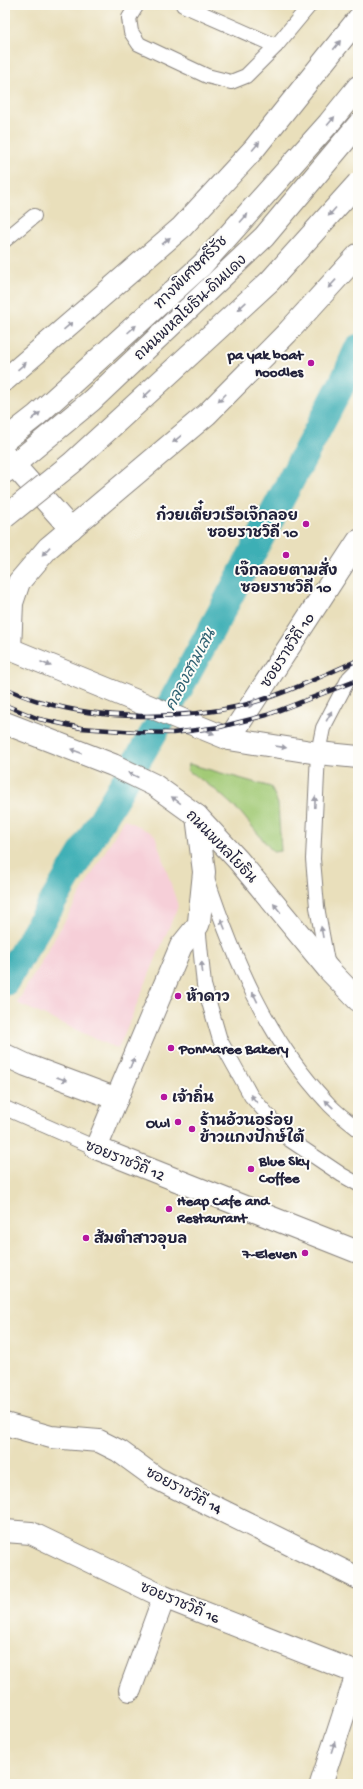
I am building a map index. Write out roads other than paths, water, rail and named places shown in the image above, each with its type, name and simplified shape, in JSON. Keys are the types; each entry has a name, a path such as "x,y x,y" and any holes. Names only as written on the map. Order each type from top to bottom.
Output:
{"main road":[{"path":"5,380 182,227 254,149 358,19"},
{"name":"ทางพิเศษศรีรัช","path":"5,440 37,415 202,264 329,123 358,87"},
{"name":"ถนนพหลโยธิน-ดินแดง","path":"8,464 91,401 264,237 358,125"},
{"path":"5,517 72,463 270,281 358,183"},
{"path":"358,255 286,333 207,414 48,548 19,582 12,603 8,648 189,724 229,739 318,753 358,757"},
{"path":"8,464 71,529"},
{"name":"ซอยราชวิถี 10","path":"229,739 358,541"},
{"name":"ถนนพหลโยธิน","path":"5,723 113,765 154,785 197,816 238,860 329,970 358,1000"},
{"path":"96,1148 180,946 198,925 204,872 197,816"},
{"path":"5,1056 117,1099"},
{"name":"ซอยราชวิถี 12","path":"96,1148 358,1252"},
{"name":"ซอยราชวิถี 14","path":"5,1424 51,1437 100,1441 119,1451 156,1478 358,1578"},
{"name":"ซอยราชวิถี 16","path":"5,1531 31,1532 164,1597 358,1672"},
{"path":"130,1690 164,1597"},
{"path":"321,1784 358,1672"}],"lane":[{"path":"137,5 129,18 131,32 139,44 207,76 231,82 246,76 276,46 310,5"},
{"path":"183,5 276,46"},
{"path":"5,240 34,216"},
{"path":"329,970 317,907 313,859 318,753 323,728 349,678 358,669"},
{"path":"204,872 243,974 263,1014 287,1053 326,1102 358,1129"},
{"path":"198,925 204,985 220,1040 251,1096 290,1140 354,1180"},
{"name":"ซอยราชวิถี 12","path":"5,1108 96,1148"}],"waterway":[{"name":"คลองสามเสน","path":"5,982 169,707 345,378 358,348"}],"railway":[{"path":"5,688 37,701 89,712 140,716 192,714 216,711 255,702 300,686 358,660"},
{"path":"5,705 39,719 81,728 173,733 220,727 267,715 358,680"}],"place":[{"name":"pa yak boat noodles","path":"311,363"},
{"name":"ก๋วยเตี๋ยวเรือเจ๊กลอย ซอยราชวิถี 10","path":"306,524"},
{"name":"เจ๊กลอยตามสั่ง ซอยราชวิถี 10","path":"286,555"},
{"name":"ห้าดาว","path":"178,996"},
{"name":"PonMaree Bakery","path":"171,1048"},
{"name":"เจ้าถิ่น","path":"164,1097"},
{"name":"Owl","path":"178,1122"},
{"name":"ร้านอ้วนอร่อย ข้าวแกงปักษ์ใต้","path":"192,1129"},
{"name":"Blue Sky Coffee","path":"251,1169"},
{"name":"Heap Cafe and Restaurant","path":"169,1209"},
{"name":"ส้มตำสาวอุบล","path":"86,1238"},
{"name":"7-Eleven","path":"305,1253"}]}
